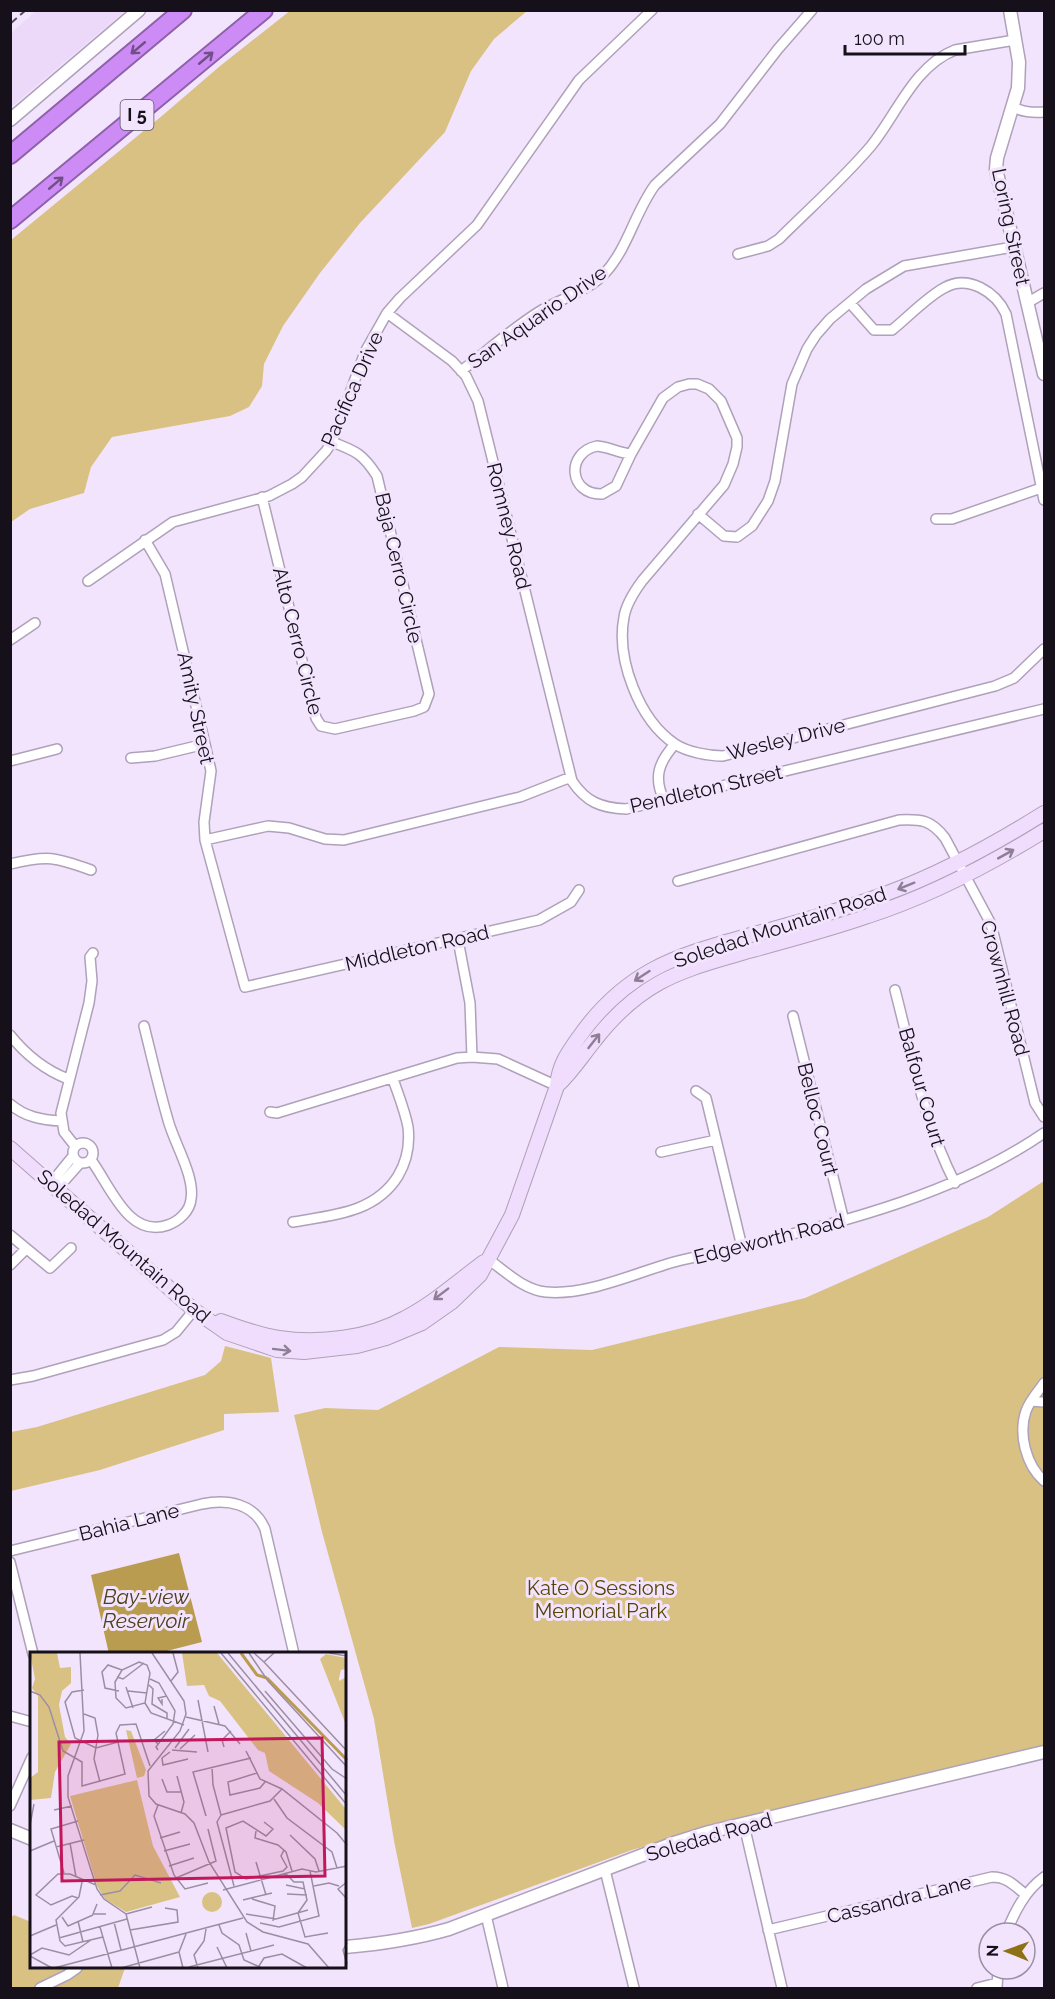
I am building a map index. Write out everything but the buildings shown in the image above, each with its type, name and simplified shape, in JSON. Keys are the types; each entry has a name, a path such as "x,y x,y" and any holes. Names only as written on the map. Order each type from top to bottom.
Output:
{"highway":[{"name":"I 5","path":"10,155 183,10"},
{"name":"I 5","path":"10,220 264,10"}],"main road":[{"name":"Soledad Mountain Road","path":"10,1148 194,1310 227,1333 278,1350 304,1352 335,1350 386,1338 422,1323 467,1290 480,1275 512,1215 557,1086 558,1072 566,1055 583,1030 617,995 651,971 695,951 864,902 927,878 1005,838 1044,813"},
{"name":"Soledad Mountain Road","path":"557,1086 570,1074 610,1022 626,1006 658,984 700,966 869,916 934,891 1012,851 1044,831"},
{"path":"194,1310 254,1333 279,1338 304,1340 351,1335 372,1331 402,1320 442,1295 488,1259"}],"street":[{"path":"10,120 139,10"},
{"name":"Pacifica Drive","path":"88,581 173,522 262,498 302,477 332,442 365,352 387,313 477,225 579,81 652,10"},
{"name":"San Aquario Drive","path":"461,371 540,311 593,283 603,275 615,261 647,195 720,124 812,10"},
{"name":"Loring Street","path":"1010,10 1019,62 1018,88 997,158 996,170 1044,374"},
{"path":"738,254 768,246 779,239 871,146 926,68 946,53 955,50 1015,40"},
{"path":"1012,106 1030,112 1044,112"},
{"path":"698,514 724,536 737,537 752,526 768,501 775,481 795,376 816,335 830,319 866,289 904,266 1013,247"},
{"path":"850,303 874,330 892,330 943,288 953,284 976,285 995,296 1006,314 1044,500"},
{"path":"1028,303 1044,293"},
{"name":"Romney Road","path":"387,313 452,361 466,376 478,401 571,777"},
{"name":"Wesley Drive","path":"632,454 663,398 678,387 689,384 697,384 709,389 721,401 735,429 737,447 724,485 642,581 631,597 624,616 622,643 633,689 655,725 675,744 697,752 723,756 995,686 1014,678 1044,649"},
{"name":"Baja Cerro Circle","path":"332,442 360,455 377,476 429,694 424,707 414,711"},
{"path":"590,447 605,447 623,454 632,454 620,481 607,492 591,493 581,487 574,473 578,458 590,447"},
{"path":"936,519 952,519 1043,488"},
{"name":"Alto Cerro Circle","path":"262,498 316,718 321,726 335,729 414,711"},
{"name":"Amity Street","path":"145,540 165,574 206,744 211,771 204,822 205,840 244,987"},
{"path":"10,640 35,622"},
{"name":"Pendleton Street","path":"571,777 578,790 594,803 607,808 626,809 1044,709"},
{"path":"131,758 155,756 206,744"},
{"path":"664,801 659,785 659,769 664,756 675,744"},
{"path":"10,761 57,749"},
{"path":"205,840 268,826 289,828 325,839 345,840 520,797 571,777"},
{"path":"678,881 899,820 926,820 938,829 958,861"},
{"path":"10,864 36,858 57,858 91,870"},
{"name":"Crownhill Road","path":"958,861 991,924 1035,1103 1044,1117"},
{"name":"Middleton Road","path":"244,987 539,920 571,902 579,891"},
{"path":"458,940 470,1003 472,1057"},
{"path":"91,1160 85,1163 76,1155 64,1132 61,1113 89,1003 92,981 90,957 93,953"},
{"name":"Balfour Court","path":"895,990 932,1130 955,1183"},
{"name":"Belloc Court","path":"793,1016 844,1221"},
{"path":"54,1186 76,1155 81,1143 88,1145 92,1150 91,1160 130,1219 145,1226 161,1227 174,1223 186,1212 191,1201 192,1186 168,1122 144,1026"},
{"path":"10,1035 49,1071 68,1079"},
{"path":"270,1112 278,1113 457,1058 498,1059 557,1086"},
{"path":"293,1222 353,1211 368,1205 390,1189 402,1169 408,1150 408,1126 393,1079"},
{"path":"696,1091 706,1098 742,1247"},
{"path":"10,1104 40,1120 61,1121"},
{"name":"Edgeworth Road","path":"488,1259 524,1286 544,1292 574,1292 675,1262 872,1213 955,1183 1026,1146 1044,1133"},
{"path":"662,1152 716,1140"},
{"path":"10,1235 51,1268 71,1248"},
{"path":"10,1265 26,1249"},
{"path":"10,1380 33,1376 163,1340 176,1332 194,1310"},
{"path":"1044,1383 1031,1401 1024,1420 1023,1438 1029,1459 1044,1480"},
{"path":"1031,1401 1044,1402"},
{"name":"Bahia Lane","path":"10,1551 214,1502 236,1503 248,1508 261,1520 265,1529 294,1652"},
{"path":"10,1562 32,1652"},
{"path":"10,1716 30,1721"},
{"name":"Soledad Road","path":"346,1947 416,1938 449,1929 674,1843 709,1832 1044,1752"},
{"path":"10,1806 30,1761"},
{"path":"744,1825 782,1989"},
{"path":"10,1830 30,1838"},
{"path":"605,1870 634,1989"},
{"name":"Cassandra Lane","path":"768,1930 992,1877 1008,1880 1026,1895"},
{"path":"1010,1921 1034,1884 1044,1877"},
{"path":"486,1915 502,1989"},
{"path":"40,1989 76,1969"},
{"path":"977,1989 997,1986"}],"shaded area":[{"path":"36,11 125,11 11,107 11,33"}],"green space":[{"path":"291,10 527,11 494,39 471,71 445,132 360,223 320,273 283,326 264,364 262,386 249,407 230,416 112,437 91,467 84,493 30,509 11,522 11,240"},
{"name":"Kate O Sessions Memorial Park","path":"1044,1181 1044,1748 738,1819 632,1850 429,1924 412,1928 394,1841 374,1719 322,1532 294,1415 325,1408 378,1410 499,1347 592,1350 805,1298 988,1217"},
{"path":"225,1346 271,1358 279,1412 224,1414 224,1430 100,1470 11,1491 11,1432 37,1427 205,1375 221,1361"},
{"path":"14,1915 30,1922 30,1969 125,1969 118,1988 11,1988 10,1918"}],"water":[{"name":"Bay-view Reservoir","path":"179,1553 202,1642 163,1652 109,1652 91,1575"}],"railway":[{"path":"10,24 26,10"}]}
